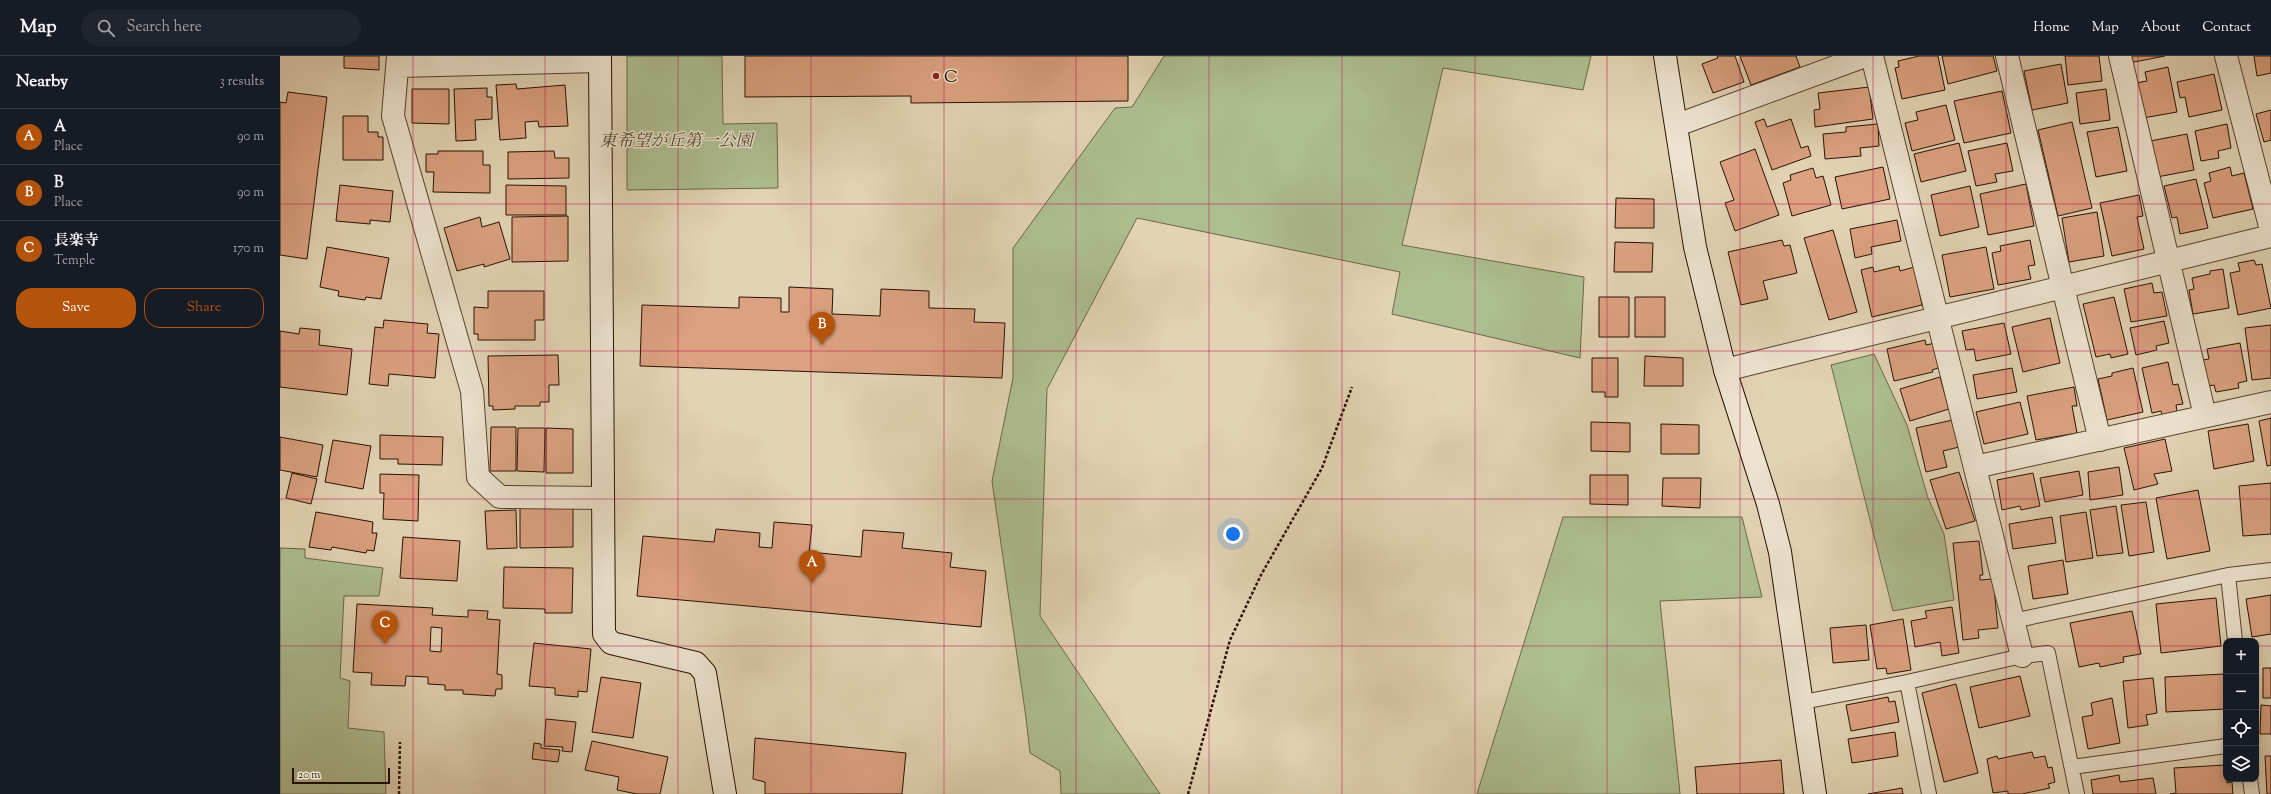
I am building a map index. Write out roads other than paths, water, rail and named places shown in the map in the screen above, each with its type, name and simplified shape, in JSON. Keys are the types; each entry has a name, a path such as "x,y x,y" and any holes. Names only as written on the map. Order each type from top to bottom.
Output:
{"street":[{"path":"1665,56 1695,247 1725,370 1768,504 1780,552 1803,702 1815,794"},
{"path":"1677,125 1866,56"},
{"path":"1872,56 2022,656"},
{"path":"2008,56 2100,440"},
{"path":"2120,56 2205,416"},
{"path":"2226,56 2271,230"},
{"path":"601,498 500,497 478,476 472,391 393,116 399,61 600,59 601,498 604,634 611,643 696,664 705,673 725,794"},
{"path":"1725,370 2271,236"},
{"path":"1975,467 2271,402"}],"lane":[{"path":"2013,621 2228,575 2271,570"},
{"path":"2228,575 2235,638"},
{"path":"1803,702 1907,682 2022,656 2048,653 2077,794"},
{"path":"1907,682 1929,794"},
{"path":"2072,767 2223,746"},
{"path":"2250,782 2252,794"}],"place":[{"name":"C","path":"936,76"},
{"name":"B","path":"822,345"},
{"name":"A","path":"812,583"},
{"name":"長楽寺","path":"385,644"}],"park label":[{"name":"東希望が丘第一公園","path":"676,140"}]}
